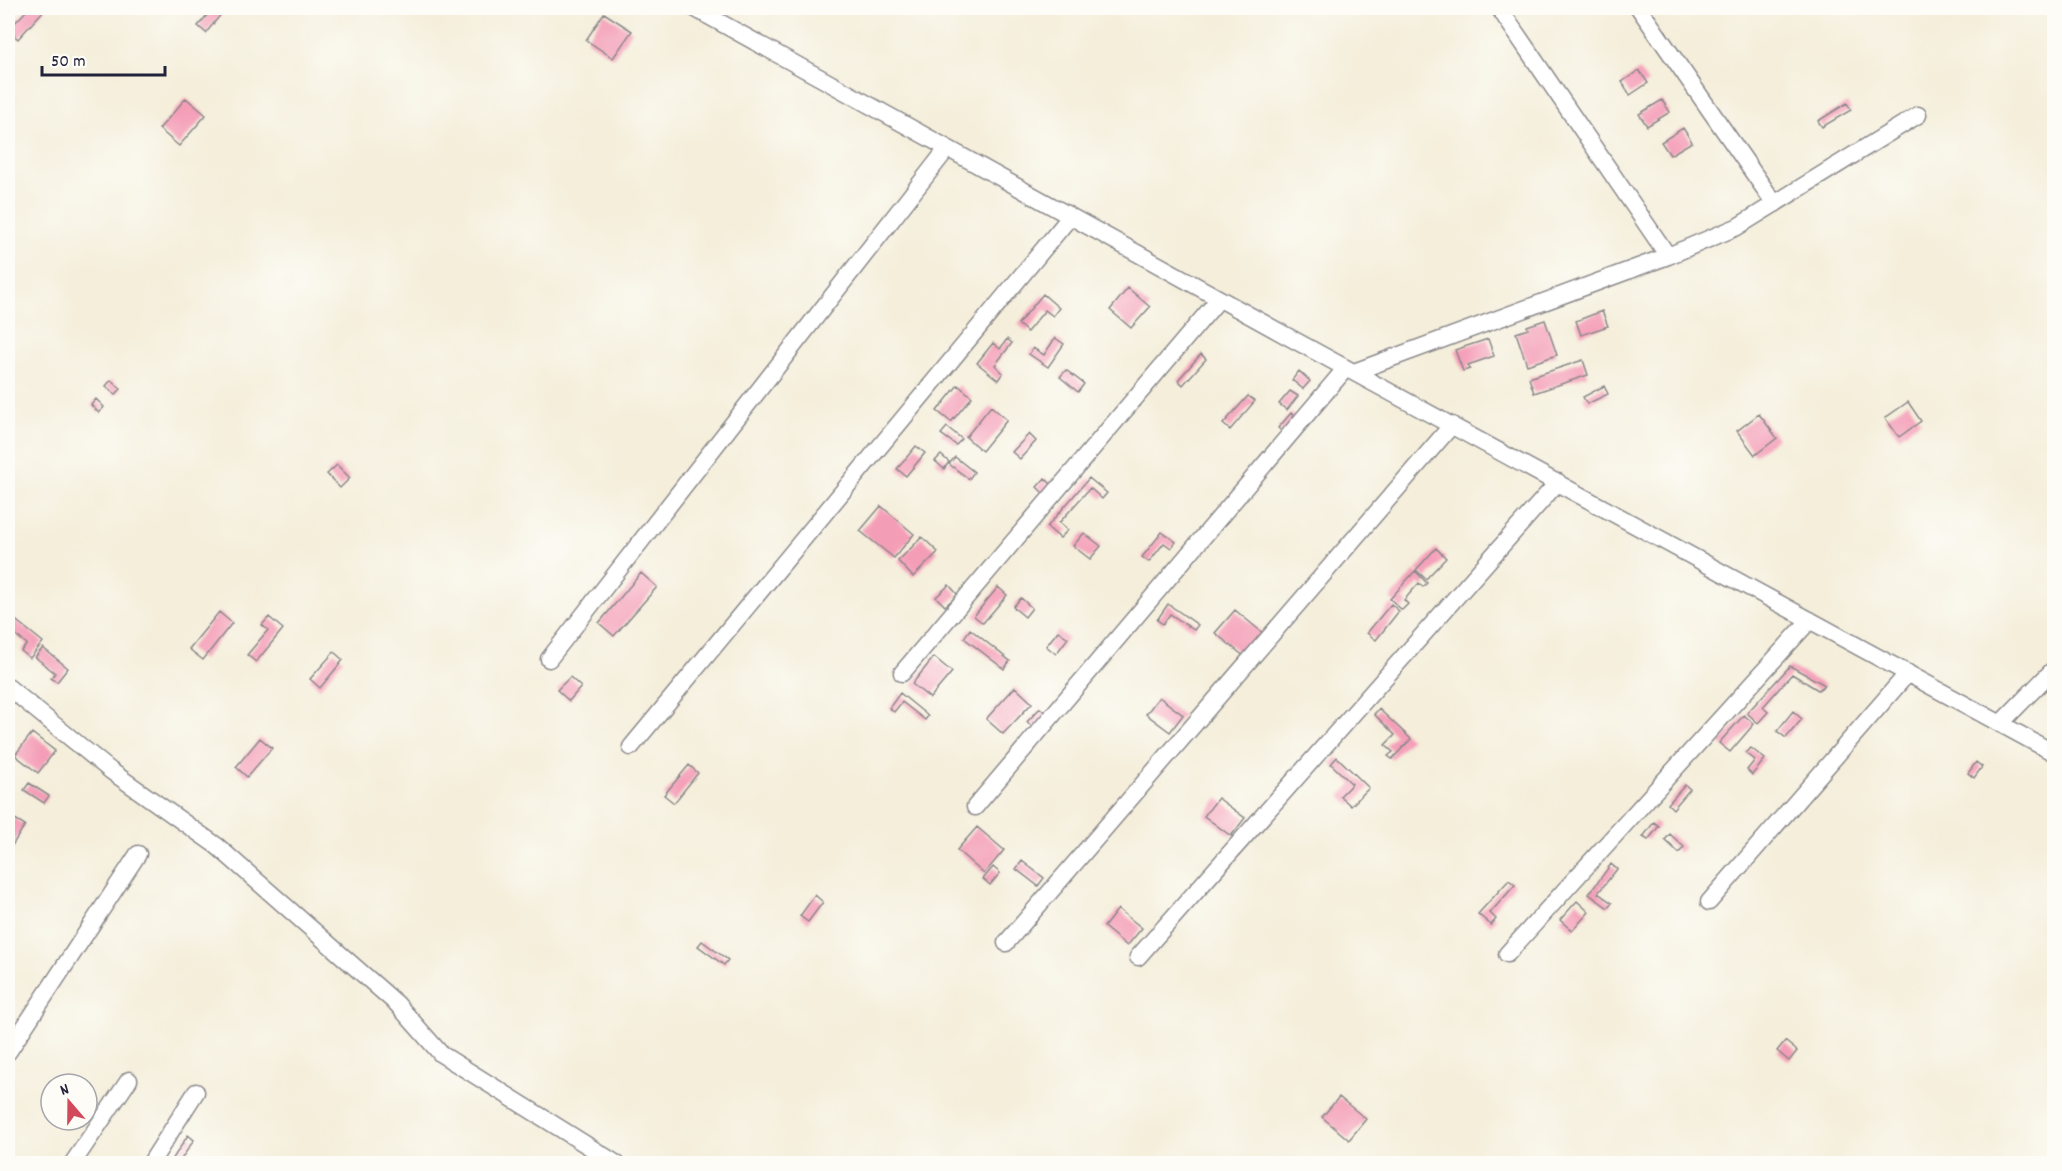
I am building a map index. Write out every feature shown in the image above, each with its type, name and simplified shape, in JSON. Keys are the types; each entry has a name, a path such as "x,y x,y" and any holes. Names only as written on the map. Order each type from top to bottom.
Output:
{"street":[{"path":"694,8 1219,299 2055,753"},
{"path":"1499,8 1668,256"},
{"path":"1639,8 1775,204"},
{"path":"975,807 1350,370 1668,256 1737,227 1918,115"},
{"path":"549,658 947,149"},
{"path":"631,747 1070,216"},
{"path":"902,673 1219,299"},
{"path":"1006,943 1452,425"},
{"path":"1138,957 1557,482"},
{"path":"1507,954 1810,620"},
{"path":"2000,724 2055,669"},
{"path":"1709,902 1908,673"},
{"path":"8,687 111,771 217,846 397,1004 441,1054 617,1164"},
{"path":"8,1052 138,854"},
{"path":"72,1164 129,1080"},
{"path":"150,1164 196,1092"}],"building":[{"path":"29,8 46,8 18,39 8,30"},
{"path":"213,8 226,8 206,33 198,26"},
{"path":"604,13 632,31 613,58 586,40"},
{"path":"1639,70 1648,83 1630,95 1622,82"},
{"path":"186,98 206,115 179,146 159,129"},
{"path":"1662,100 1670,112 1647,126 1639,114"},
{"path":"1847,103 1851,110 1822,127 1818,121"},
{"path":"1683,128 1692,142 1670,155 1661,142"},
{"path":"1128,288 1150,307 1131,328 1110,310"},
{"path":"1043,294 1059,308 1053,316 1045,310 1027,332 1018,324"},
{"path":"1602,311 1608,326 1581,335 1576,321"},
{"path":"1545,320 1557,355 1527,365 1516,333 1528,329 1527,326"},
{"path":"1055,338 1064,344 1048,367 1029,354 1033,348 1044,355"},
{"path":"1007,339 1012,343 995,365 1003,373 998,380 977,363 993,343 1000,349"},
{"path":"1488,339 1494,356 1468,365 1470,369 1463,371 1455,350"},
{"path":"1201,354 1206,359 1183,385 1178,380"},
{"path":"1583,360 1588,375 1534,393 1529,378"},
{"path":"1066,370 1084,384 1078,392 1060,377"},
{"path":"1299,371 1310,381 1303,389 1292,380"},
{"path":"111,380 121,389 115,395 106,386"},
{"path":"958,385 972,397 951,422 937,411"},
{"path":"1604,386 1608,394 1587,404 1583,397"},
{"path":"1290,391 1298,396 1287,410 1279,404"},
{"path":"1248,396 1255,401 1230,430 1223,424"},
{"path":"96,399 104,407 99,413 91,405"},
{"path":"1908,402 1921,421 1899,437 1885,418"},
{"path":"991,406 1007,420 982,451 966,437"},
{"path":"1291,413 1297,418 1285,434 1278,428"},
{"path":"1759,414 1777,438 1755,455 1737,431"},
{"path":"947,427 962,439 956,445 941,434"},
{"path":"1029,434 1036,441 1020,459 1012,452"},
{"path":"916,446 925,453 906,476 897,469"},
{"path":"941,455 949,462 944,469 935,461"},
{"path":"955,457 974,472 969,479 949,464"},
{"path":"337,465 350,478 340,488 327,474"},
{"path":"1045,478 1052,485 1044,494 1037,487"},
{"path":"1089,478 1107,493 1102,499 1090,488 1059,523 1068,530 1060,538 1047,527"},
{"path":"881,506 914,534 894,558 860,531"},
{"path":"1162,532 1176,542 1171,548 1164,543 1149,562 1142,557"},
{"path":"1084,533 1101,546 1090,559 1073,546"},
{"path":"922,537 938,552 913,577 898,561"},
{"path":"1436,548 1446,558 1426,579 1416,570"},
{"path":"1415,571 1427,583 1423,587 1419,583 1404,600 1408,604 1402,610 1390,599"},
{"path":"641,573 657,587 614,636 599,623"},
{"path":"949,585 958,595 945,606 936,597"},
{"path":"998,587 1007,595 983,623 974,616"},
{"path":"1021,598 1032,608 1025,617 1013,607"},
{"path":"1168,604 1198,625 1194,630 1170,614 1163,624 1157,620"},
{"path":"1391,604 1399,611 1376,640 1367,633"},
{"path":"1235,610 1264,634 1245,657 1215,633"},
{"path":"219,612 232,623 203,660 189,649"},
{"path":"269,617 283,629 256,662 247,655 268,630 262,625"},
{"path":"13,618 43,642 30,658 21,651 27,644 14,634 8,642 8,624"},
{"path":"970,629 1010,661 1004,669 964,638"},
{"path":"1058,631 1068,638 1056,654 1046,646"},
{"path":"43,648 68,668 57,682 51,678 55,673 35,657"},
{"path":"334,652 343,660 320,688 310,679"},
{"path":"934,657 952,672 930,698 912,684"},
{"path":"1790,666 1825,685 1818,690 1792,674 1763,707 1768,712 1758,723 1747,713"},
{"path":"570,677 581,687 569,701 557,690"},
{"path":"1015,687 1032,703 1003,734 986,719"},
{"path":"900,693 928,716 925,720 902,702 894,712 889,708"},
{"path":"1159,697 1183,715 1170,732 1146,714"},
{"path":"1040,708 1048,715 1035,729 1027,722"},
{"path":"1379,709 1411,739 1392,759 1388,756 1393,752 1385,745 1395,735 1374,714"},
{"path":"1793,711 1802,719 1786,738 1777,731"},
{"path":"1744,715 1754,724 1730,752 1719,743"},
{"path":"32,733 55,751 38,773 15,755"},
{"path":"260,738 272,748 247,777 236,767"},
{"path":"1751,748 1765,759 1752,775 1747,770 1755,760 1746,753"},
{"path":"1337,757 1369,788 1351,806 1340,796 1352,784 1331,764"},
{"path":"1976,762 1982,767 1974,778 1968,773"},
{"path":"689,765 698,773 674,803 664,795"},
{"path":"29,783 49,796 44,803 24,790"},
{"path":"1685,785 1690,789 1673,809 1668,804"},
{"path":"1218,798 1245,818 1231,836 1204,816"},
{"path":"10,816 25,825 8,852 8,834 12,827 8,825"},
{"path":"1654,822 1659,826 1648,840 1643,837"},
{"path":"977,827 1004,850 984,874 957,850"},
{"path":"1670,834 1684,847 1679,853 1665,840"},
{"path":"1022,861 1044,878 1038,886 1016,869"},
{"path":"1611,864 1617,869 1598,893 1612,903 1608,908 1589,894"},
{"path":"993,867 1000,873 990,885 983,879"},
{"path":"1509,880 1515,885 1490,913 1496,919 1491,925 1478,914"},
{"path":"815,895 823,902 808,922 800,916"},
{"path":"1577,901 1589,912 1572,931 1560,920"},
{"path":"1118,909 1142,928 1127,946 1104,927"},
{"path":"702,941 728,960 724,965 698,946"},
{"path":"1785,1041 1797,1051 1789,1061 1777,1051"},
{"path":"1339,1097 1366,1119 1349,1140 1322,1117"},
{"path":"188,1135 194,1140 178,1164 172,1160"}]}
